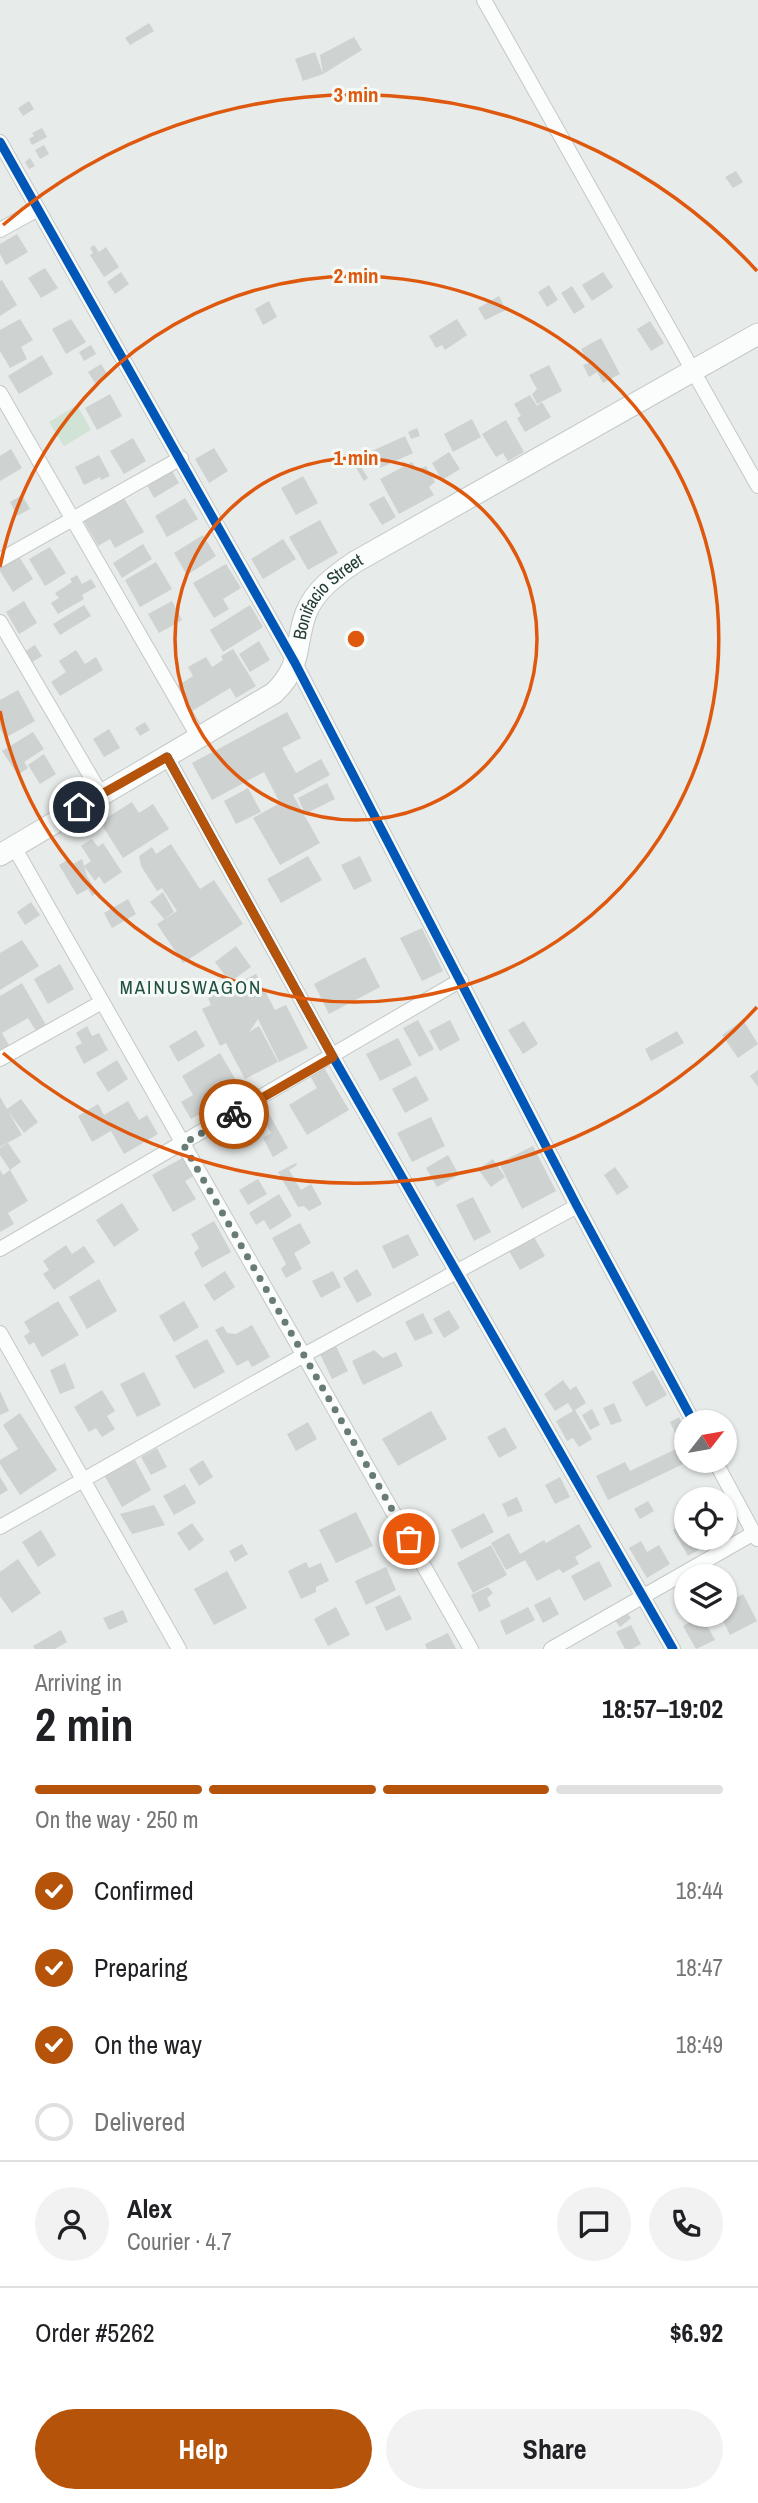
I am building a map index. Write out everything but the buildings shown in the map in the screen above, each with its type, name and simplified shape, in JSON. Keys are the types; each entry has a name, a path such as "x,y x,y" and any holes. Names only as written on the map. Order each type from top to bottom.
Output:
{"street":[{"path":"484,0 758,486"},
{"path":"0,142 295,663 577,1206 687,1410"},
{"path":"0,230 38,209"},
{"name":"Bonifacio Street","path":"7,851 274,693 290,675 295,663 306,613 320,590 342,570 758,334"},
{"path":"0,393 199,738"},
{"path":"0,560 181,458"},
{"path":"0,622 101,794"},
{"path":"167,757 333,1057 673,1649"},
{"path":"7,851 102,1002 471,1649"},
{"path":"0,1249 461,980"},
{"path":"0,1059 102,1002"},
{"path":"0,1527 304,1355 577,1206"},
{"path":"0,1333 179,1649"},
{"path":"551,1649 756,1537 722,1474"}],"green space":[{"path":"77,405 91,430 64,446 49,422"}],"cycle path":[{"path":"0,142 295,663 577,1206 687,1410"},
{"path":"167,757 333,1057 673,1649"}],"way so far":[{"path":"234,1114 183,1144 409,1539"}],"district":[{"name":"MAINUSWAGON","path":"191,987"}],"route":[{"path":"79,807 167,757 333,1057 234,1114"}]}
